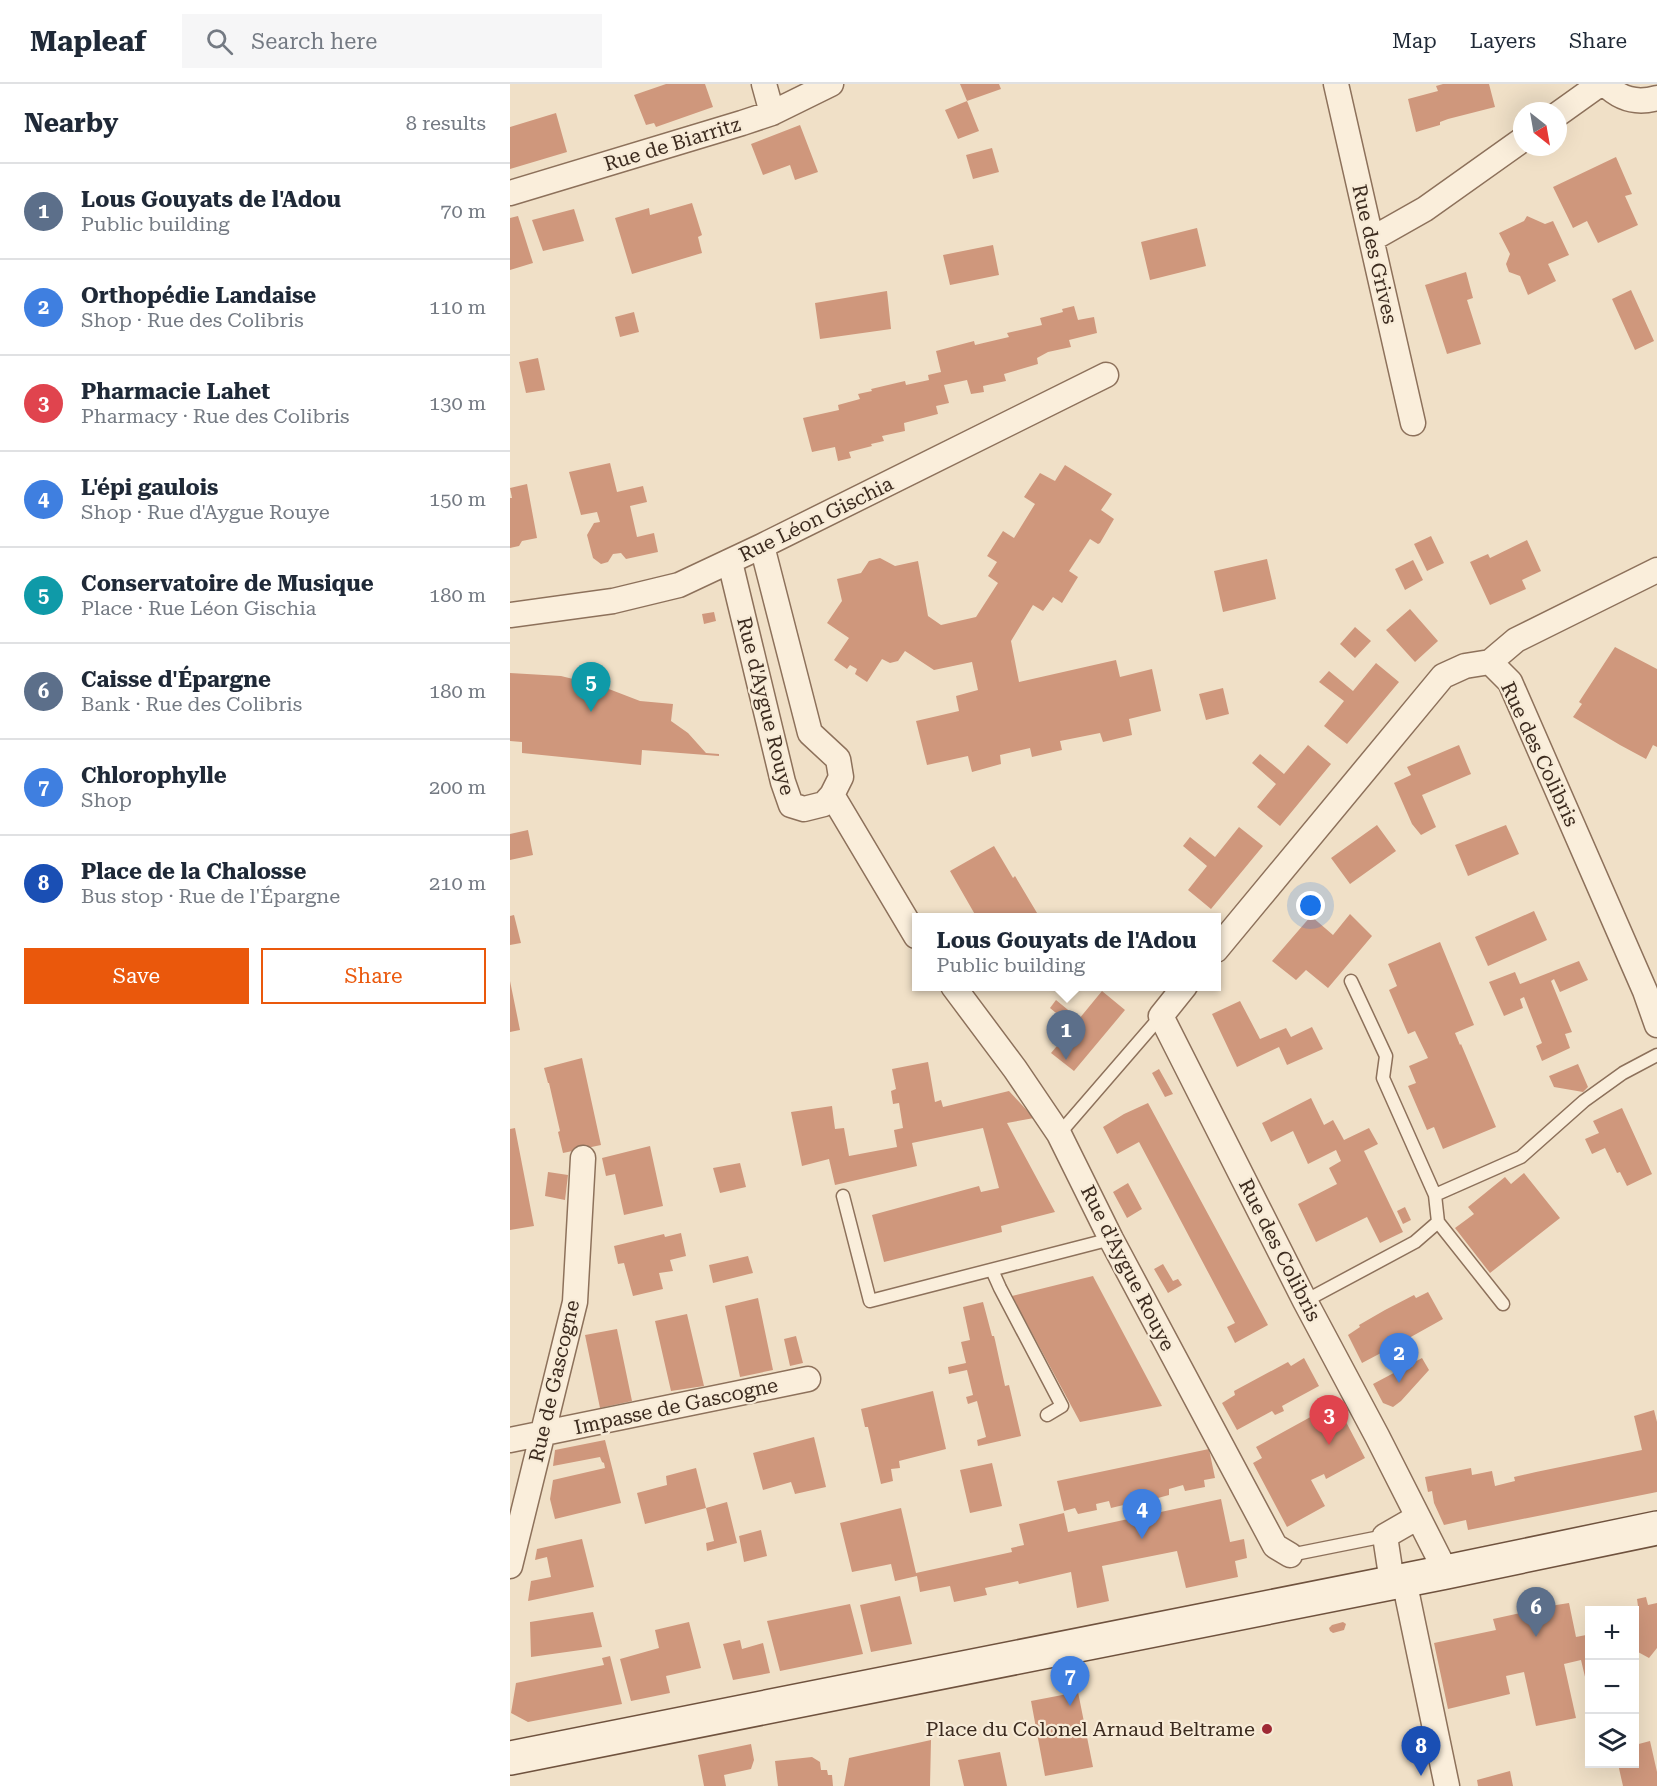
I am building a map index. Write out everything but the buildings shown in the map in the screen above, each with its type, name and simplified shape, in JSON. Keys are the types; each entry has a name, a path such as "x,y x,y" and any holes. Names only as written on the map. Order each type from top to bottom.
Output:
{"main road":[{"path":"510,1758 1657,1528"}],"street":[{"path":"764,84 772,113"},
{"name":"Rue de Biarritz","path":"510,193 772,113 831,84"},
{"name":"Rue des Grives","path":"1336,84 1413,423"},
{"path":"1567,108 1603,84 1615,94 1630,100 1646,101 1657,98"},
{"path":"1372,239 1425,209 1513,146"},
{"name":"Rue Léon Gischia","path":"510,615 613,601 679,585 1106,375"},
{"name":"Rue d'Aygue Rouye","path":"729,562 783,782 791,805 804,809 824,804 832,795 841,777 838,759 810,733 762,546"},
{"path":"1490,662 1516,640 1657,570"},
{"name":"Rue des Colibris","path":"1221,944 1443,676 1465,666 1490,662 1510,682 1645,991 1657,1025"},
{"path":"832,795 912,929"},
{"name":"Rue d'Aygue Rouye","path":"956,991 1059,1134 1111,1239 1275,1546 1290,1555"},
{"path":"1161,1016 1182,991"},
{"name":"Rue des Colibris","path":"1161,1016 1305,1301 1446,1572"},
{"name":"Rue de Gascogne","path":"510,1566 575,1302 583,1158"},
{"name":"Impasse de Gascogne","path":"510,1440 808,1379"},
{"path":"1418,1517 1385,1536 1447,1786"}],"lane":[{"path":"1351,981 1386,1056 1383,1078 1434,1195 1438,1222 1503,1304"},
{"path":"1059,1134 1161,1016"},
{"path":"1434,1195 1521,1157 1584,1101 1623,1073 1657,1055"},
{"path":"843,1196 870,1301 1111,1239"},
{"path":"1305,1301 1415,1242 1438,1222"},
{"path":"992,1270 1062,1406 1047,1414"},
{"path":"1290,1555 1385,1536"}],"place":[{"name":"Conservatoire de Musique","path":"591,712"},
{"name":"Lous Gouyats de l'Adou","path":"1066,1060"},
{"name":"Orthopédie Landaise","path":"1399,1383"},
{"name":"Pharmacie Lahet","path":"1329,1445"},
{"name":"L'épi gaulois","path":"1142,1539"},
{"name":"Caisse d'Épargne","path":"1536,1637"},
{"name":"Chlorophylle","path":"1070,1706"},
{"name":"Place du Colonel Arnaud Beltrame","path":"1267,1729"},
{"name":"Place de la Chalosse","path":"1421,1776"}]}
